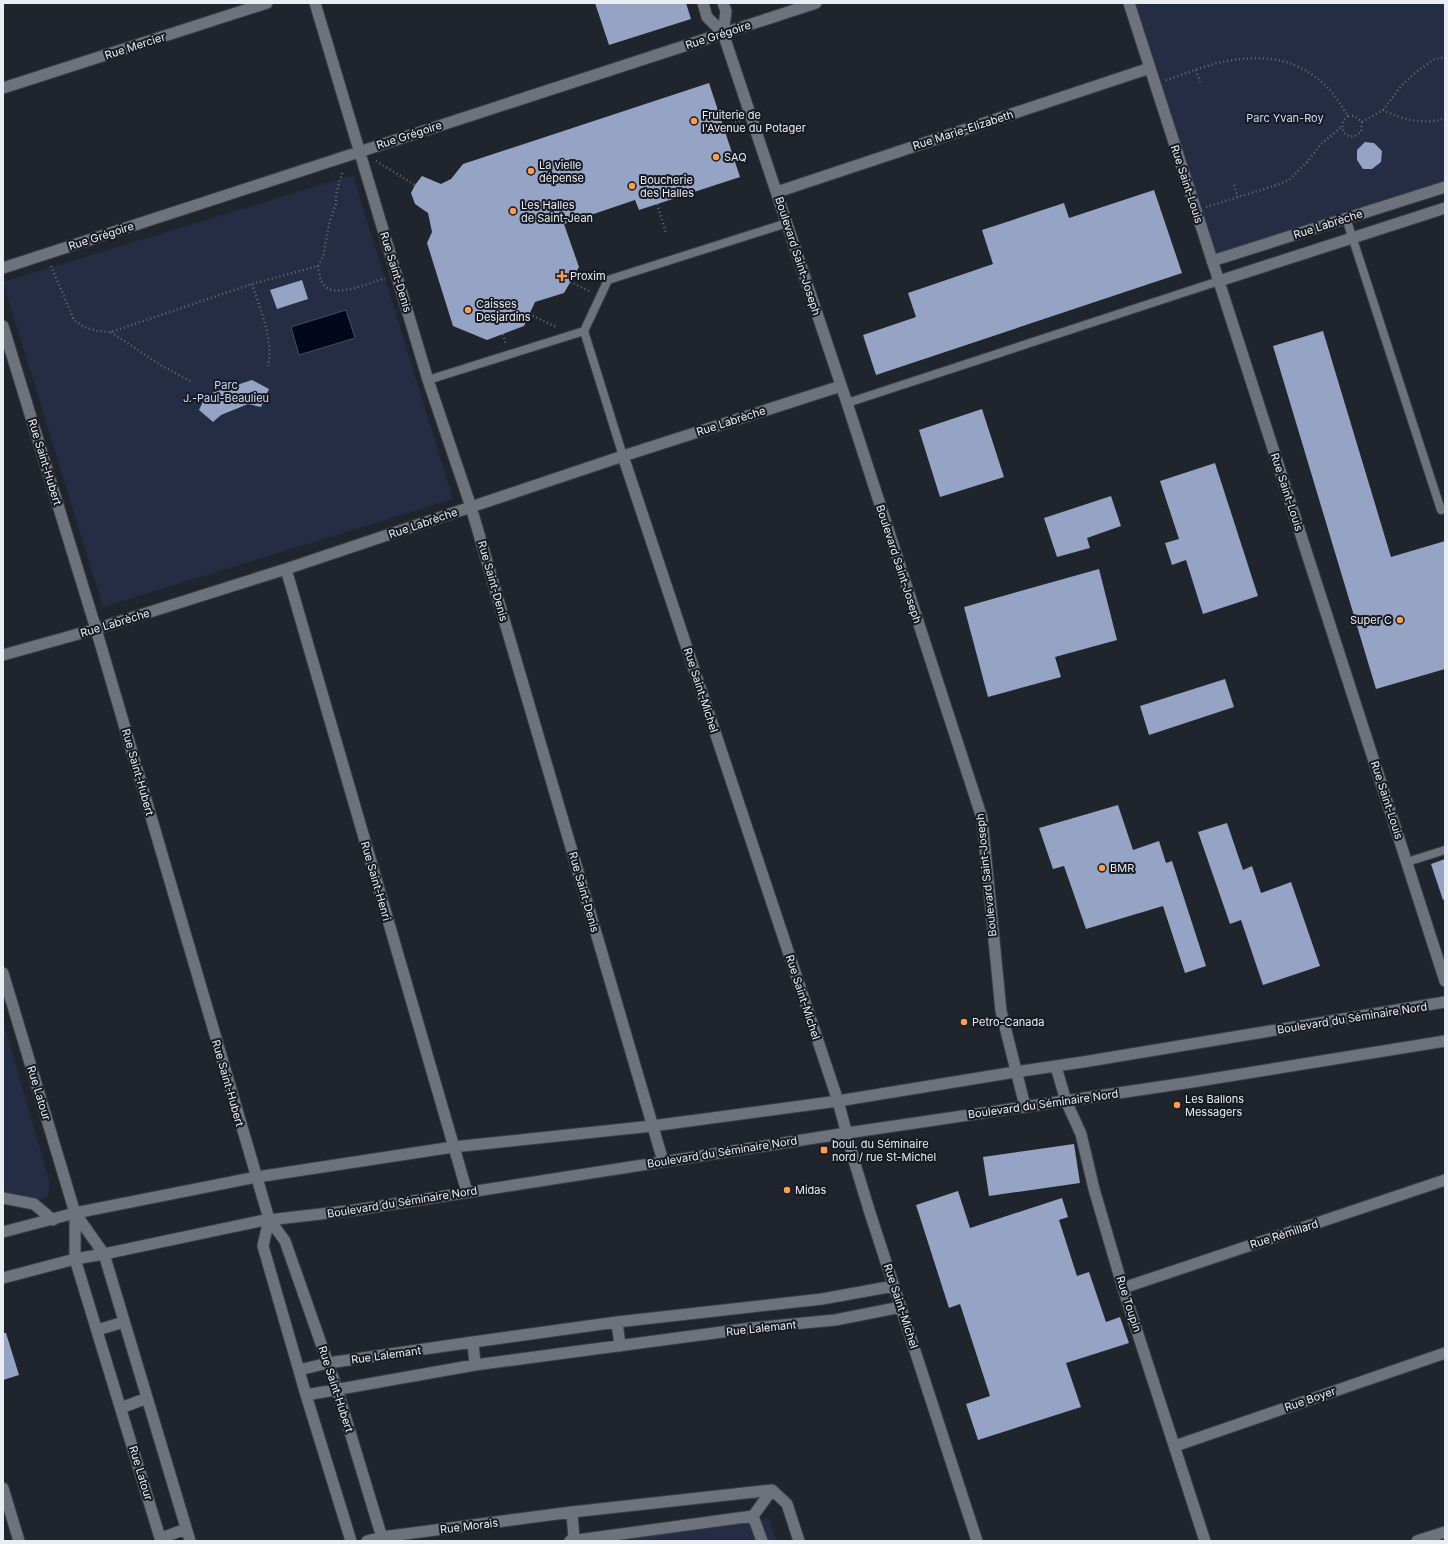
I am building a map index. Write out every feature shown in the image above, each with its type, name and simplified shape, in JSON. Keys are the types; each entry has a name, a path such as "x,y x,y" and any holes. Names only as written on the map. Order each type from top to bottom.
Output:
{"street":[{"name":"Rue Mercier","path":"3,88 267,3"},
{"name":"Rue Saint-Denis","path":"315,3 428,380 471,507 663,1161"},
{"name":"Boulevard Saint-Joseph","path":"703,3 707,17 723,33"},
{"name":"Boulevard Saint-Joseph","path":"723,3 726,11 723,33 847,403 982,818 1000,1011 1025,1106"},
{"name":"Rue Grégoire","path":"3,268 816,3"},
{"name":"Rue Saint-Louis","path":"1129,3 1445,981"},
{"name":"Rue Marie-Elizabeth","path":"777,192 1150,68"},
{"name":"Rue Labrèche","path":"1212,261 1445,187"},
{"name":"Rue Labrèche","path":"1218,281 1445,208"},
{"name":"Rue Saint-Hubert","path":"3,326 96,629 269,1219 285,1241 337,1389 382,1539"},
{"name":"Rue Labrèche","path":"3,655 96,629 286,569 623,456 841,386"},
{"name":"Rue Saint-Michel","path":"623,456 838,1101 855,1164 977,1541"},
{"name":"Rue Saint-Henri","path":"286,569 467,1192"},
{"name":"Rue Latour","path":"3,973 75,1213 75,1259 161,1540 186,1529"},
{"name":"Boulevard du Séminaire Nord","path":"3,1232 75,1213 257,1177 453,1147 652,1126 838,1101 1015,1072 1056,1067 1445,1002"},
{"name":"Boulevard du Séminaire Nord","path":"3,1278 75,1259 269,1219 355,1210 847,1133 1025,1106 1066,1102 1445,1041"},
{"name":"Rue Toupin","path":"1056,1067 1066,1102 1081,1134 1094,1189 1123,1288 1205,1541"},
{"name":"Rue Rémillard","path":"1123,1288 1445,1180"},
{"path":"3,1198 34,1204 53,1220"},
{"name":"Rue Latour","path":"75,1213 104,1254 190,1541"},
{"name":"Rue Saint-Hubert","path":"269,1219 263,1246 306,1395 351,1541"},
{"name":"Rue Lalemant","path":"299,1370 328,1363 473,1342 617,1322 822,1299 894,1286"},
{"name":"Rue Lalemant","path":"306,1395 475,1365 752,1328 836,1320 901,1307"},
{"path":"97,1330 124,1322"},
{"path":"617,1322 620,1346"},
{"path":"473,1342 475,1365"},
{"name":"Rue Boyer","path":"1175,1446 1445,1353"},
{"path":"120,1408 147,1398"},
{"path":"3,1488 19,1541"},
{"path":"572,1512 572,1541 754,1516 772,1490 787,1504 798,1541"},
{"name":"Rue Morais","path":"366,1541 572,1512 772,1490"},
{"path":"754,1516 762,1541"},
{"path":"1417,1541 1445,1532"}],"lane":[{"path":"1346,218 1441,510"},
{"path":"623,456 584,331 608,280 787,223"},
{"path":"847,403 1218,281"},
{"path":"428,380 584,331"},
{"path":"1407,862 1445,850"}],"path":[{"path":"1155,84 1226,61 1260,57 1278,59 1301,68 1314,76 1329,89 1348,116"},
{"path":"1362,122 1383,110 1402,85 1415,73 1433,60 1445,57"},
{"path":"1196,70 1200,82"},
{"path":"1383,110 1403,119 1424,122 1445,118"},
{"path":"1348,116 1354,116 1362,122 1361,132 1355,136 1350,136 1344,133 1342,127 1343,121 1348,116"},
{"path":"724,127 751,117"},
{"path":"1196,210 1289,180 1307,162 1321,144 1342,127"},
{"path":"360,151 415,184"},
{"path":"348,155 336,194 336,204 330,220 323,257 318,266 322,284 327,289 332,291 348,289 396,274"},
{"path":"1234,185 1238,197"},
{"path":"657,204 666,233"},
{"path":"46,254 74,320 84,327 111,332 162,366 192,382"},
{"path":"111,332 252,284 318,266"},
{"path":"570,282 600,296"},
{"path":"252,284 269,343 270,356 268,366"},
{"path":"529,314 556,327 560,338"}],"green space":[{"name":"Parc Yvan-Roy","path":"1128,3 1445,3 1445,187 1210,262"},
{"name":"Parc J.-Paul-Beaulieu","path":"353,175 453,499 103,607 3,282"},
{"path":"3,1021 50,1183 48,1196 34,1204 3,1197"},
{"path":"769,1518 776,1541 620,1541"}],"shaded area":[{"path":"346,310 355,338 299,355 291,327"}],"building":[{"path":"595,3 686,3 691,19 609,45"},
{"name":"Les Halles de Saint-Jean","path":"709,83 740,177 639,210 635,200 564,224 579,267 564,293 535,302 524,326 487,340 453,326 427,243 432,232 428,213 415,204 411,193 422,176 441,184 451,179 463,164"},
{"path":"1365,142 1374,143 1382,151 1381,162 1372,169 1363,169 1357,160 1357,150"},
{"path":"1154,190 1182,273 876,375 863,335 916,317 908,293 993,264 982,230 1064,203 1069,218"},
{"path":"302,280 308,299 277,309 270,290"},
{"path":"1323,331 1391,557 1445,541 1445,669 1376,689 1273,346"},
{"path":"252,380 269,389 261,407 248,404 221,415 213,422 199,410 206,395"},
{"path":"982,409 1004,477 940,497 919,430"},
{"path":"1215,463 1258,596 1203,614 1186,560 1172,565 1165,543 1179,539 1160,481"},
{"path":"1111,496 1121,526 1087,538 1090,548 1057,557 1044,518"},
{"path":"1099,569 1117,640 1055,657 1061,677 988,697 964,607"},
{"path":"1225,679 1234,707 1149,735 1140,706"},
{"name":"BMR","path":"1118,805 1133,850 1159,841 1166,863 1172,861 1206,966 1185,973 1163,906 1086,929 1064,866 1053,869 1039,828"},
{"path":"1227,823 1243,870 1252,866 1261,893 1291,882 1320,966 1263,985 1241,920 1230,924 1198,832"},
{"path":"1445,859 1445,899 1443,900 1431,864"},
{"path":"1074,1144 1080,1183 989,1196 983,1157"},
{"path":"958,1191 970,1228 1062,1198 1068,1217 1059,1220 1077,1276 1089,1272 1106,1322 1120,1317 1129,1343 1066,1363 1081,1407 978,1440 966,1404 990,1396 960,1304 949,1308 916,1205"},
{"path":"3,1333 6,1333 19,1375 3,1380"}],"place":[{"name":"Fruiterie de l'Avenue du Potager","path":"694,121"},
{"name":"SAQ","path":"716,157"},
{"name":"La vielle dépense","path":"531,171"},
{"name":"Boucherie des Halles","path":"632,186"},
{"name":"Les Halles de Saint-Jean","path":"513,211"},
{"name":"Proxim","path":"562,276"},
{"name":"Caisses Desjardins","path":"468,310"},
{"name":"Super C","path":"1400,620"},
{"name":"BMR","path":"1102,868"},
{"name":"Petro-Canada","path":"964,1022"},
{"name":"Les Ballons Messagers","path":"1177,1105"},
{"name":"boul. du Séminaire nord / rue St-Michel","path":"824,1150"},
{"name":"Midas","path":"787,1190"}]}
